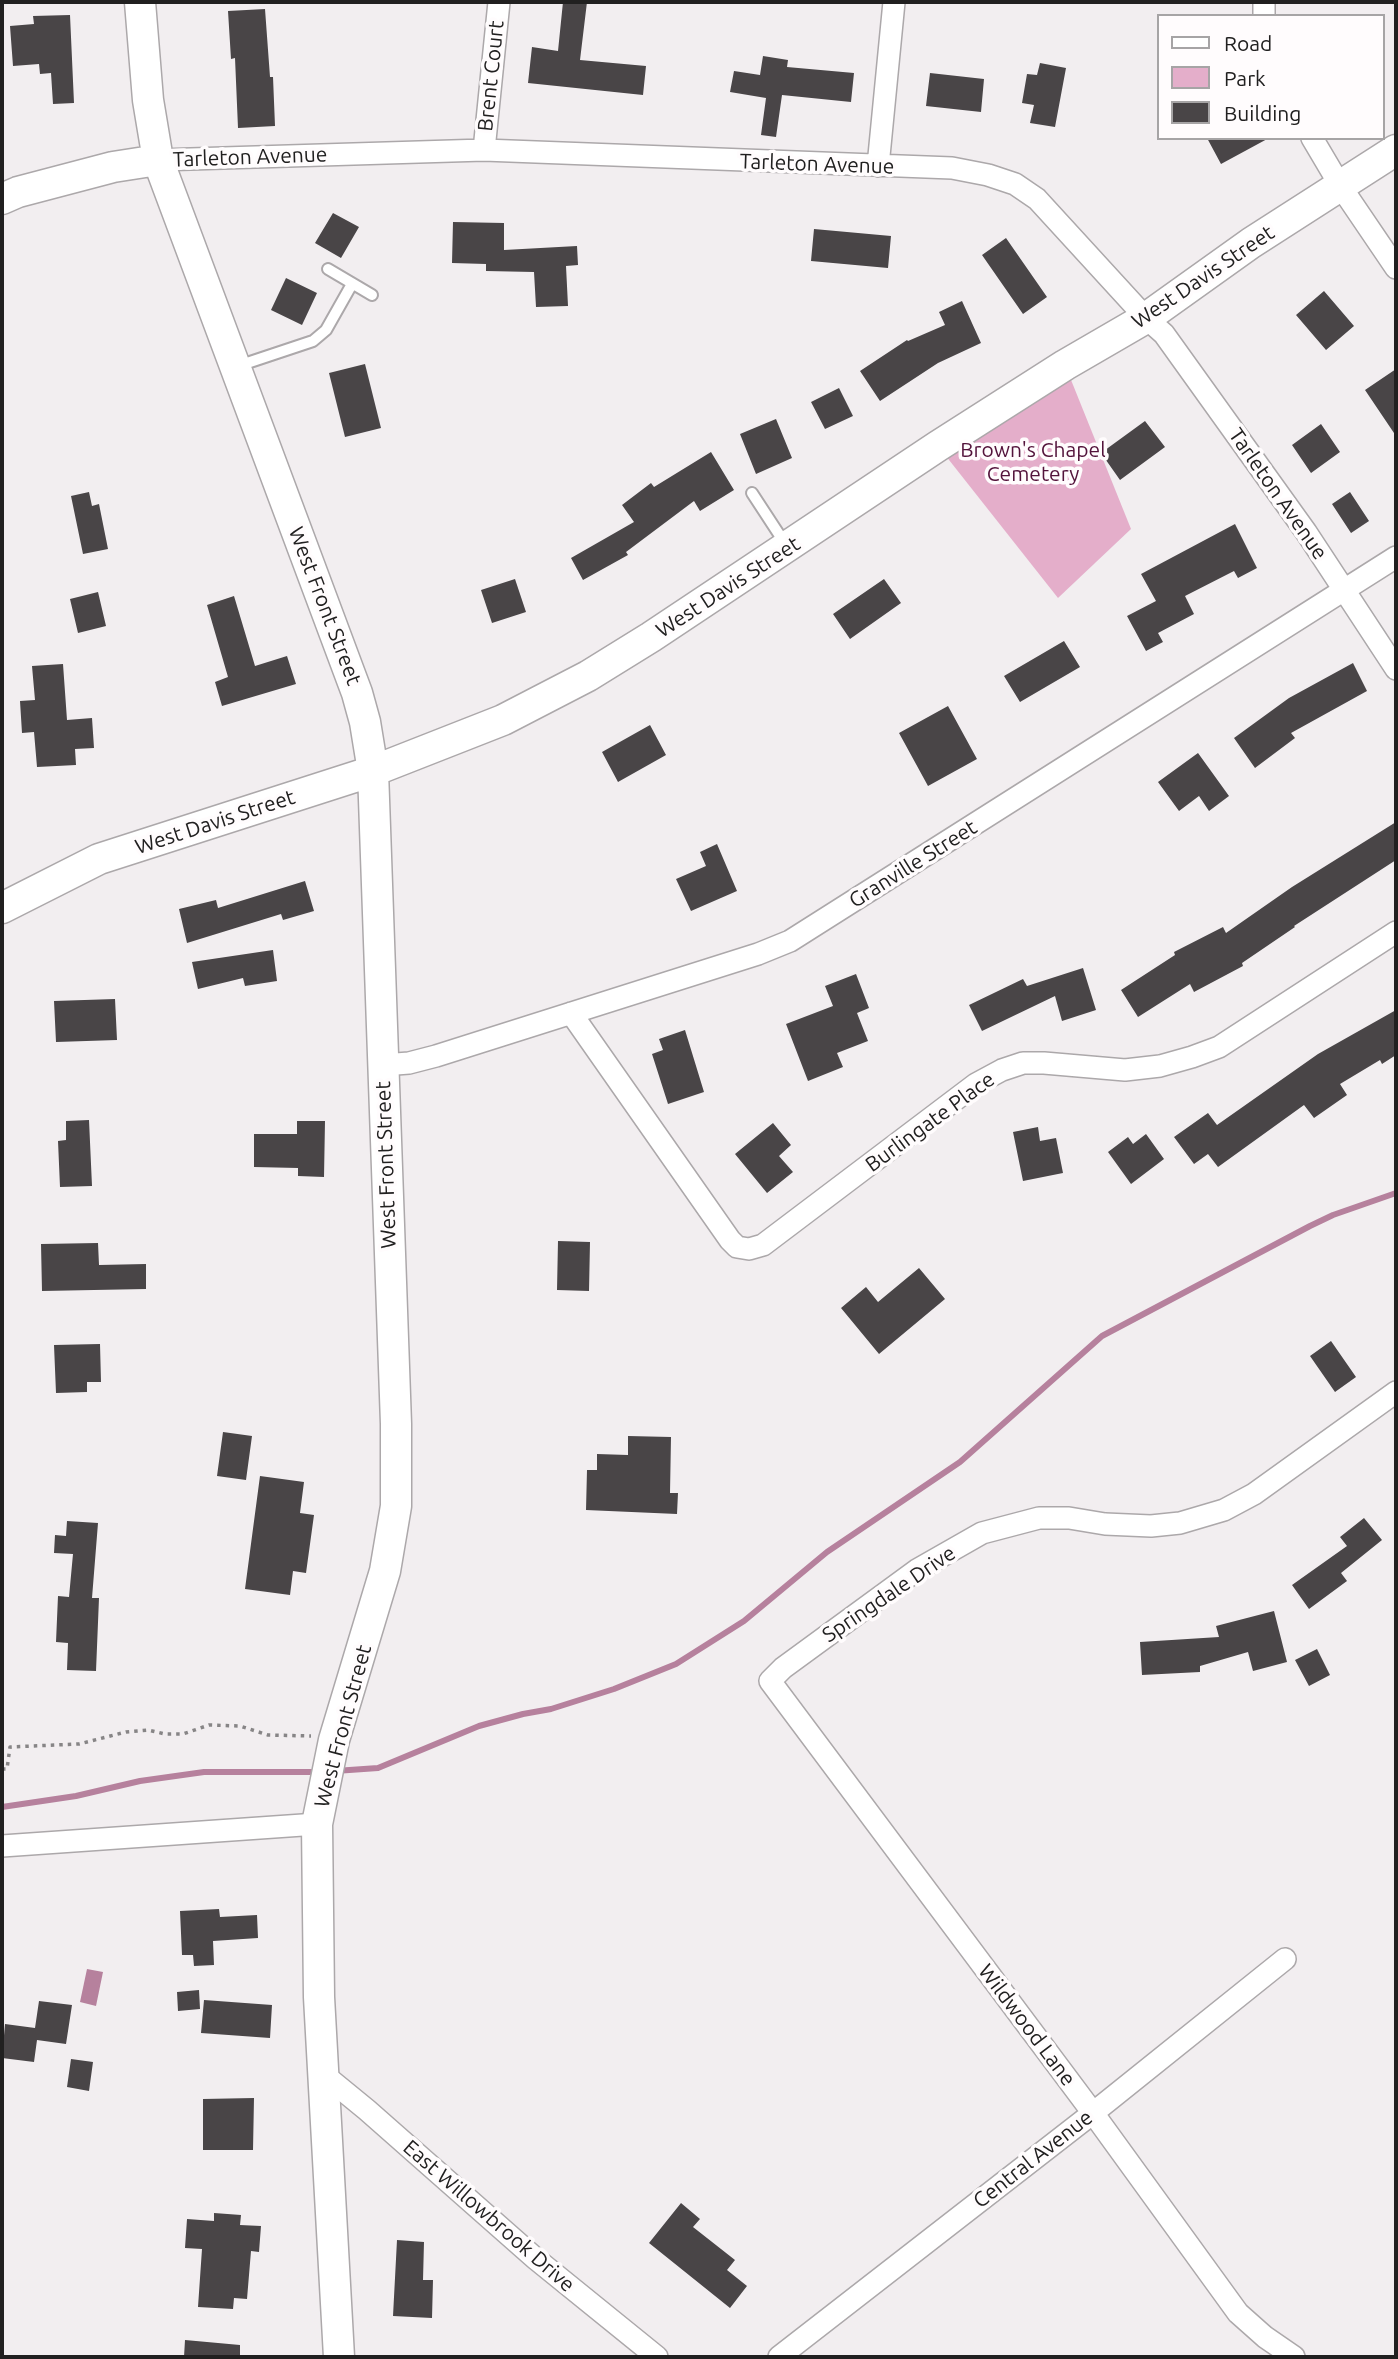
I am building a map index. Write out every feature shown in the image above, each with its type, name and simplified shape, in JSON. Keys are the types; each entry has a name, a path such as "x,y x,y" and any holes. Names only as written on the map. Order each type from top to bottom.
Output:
{"street":[{"name":"West Front Street","path":"141,2 148,100 158,160 358,693 373,771 396,1424 396,1506 382,1584 323,1742 319,1810 319,1997 339,2357"},
{"name":"Brent Court","path":"484,150 499,2"},
{"path":"878,166 894,2"},
{"path":"1313,140 1340,187 1396,268"},
{"name":"Tarleton Avenue","path":"2,199 18,192 113,167 158,160 484,150 952,168 1015,184 1037,199 1146,318 1164,334 1306,532 1396,669"},
{"name":"West Davis Street","path":"2,908 99,859 373,771 503,720 588,676 652,637 1054,372 1146,318 1251,243 1396,150"},
{"name":"Granville Street","path":"383,1065 409,1063 436,1056 758,954 790,941 1396,556"},
{"name":"Burlingate Place","path":"571,1013 730,1240 737,1247 749,1249 763,1245 976,1084 1002,1070 1023,1063 1125,1070 1160,1066 1192,1057 1219,1047 1396,932"},
{"name":"Springdale Drive","path":"770,1681 783,1668 917,1570 982,1533 1038,1518 1069,1518 1105,1524 1151,1526 1180,1523 1221,1511 1254,1494 1396,1392"},
{"name":"Wildwood Lane","path":"770,1681 1093,2113 1238,2313 1265,2337 1294,2357"},
{"path":"2,1846 319,1810"},
{"name":"Central Avenue","path":"779,2357 1093,2113 1285,1959"},
{"name":"East Willowbrook Drive","path":"323,2074 536,2259 657,2357"}],"lane":[{"path":"328,269 372,295"},
{"path":"235,367 313,341 326,330 352,284"},
{"path":"752,493 788,547"}],"path":[{"path":"2,1769 7,1769 10,1747 79,1744 126,1732 148,1730 183,1734 209,1725 240,1726 268,1735 315,1736 323,1742"}],"green space":[{"name":"Brown's Chapel Cemetery","path":"1065,365 1131,529 1058,598 938,446"}],"shaded area":[{"path":"87,1969 103,1972 96,2006 80,2002"}],"building":[{"path":"563,2 587,2 580,60 646,66 643,95 528,83 532,47 558,51"},
{"path":"265,9 270,77 273,77 275,126 238,128 235,58 231,59 228,11"},
{"path":"70,15 74,103 53,104 51,73 40,74 39,64 13,66 10,26 34,24 33,16"},
{"path":"763,56 788,60 787,67 854,73 851,102 782,95 776,137 761,135 766,98 730,92 734,71 760,75"},
{"path":"1040,63 1066,68 1055,127 1030,123 1034,105 1022,103 1027,74 1037,75"},
{"path":"930,73 984,79 981,112 926,106"},
{"path":"1208,140 1265,140 1221,164"},
{"path":"333,213 359,227 341,258 315,243"},
{"path":"453,222 504,223 504,250 577,246 578,265 566,266 568,306 536,307 534,272 486,271 486,264 452,263"},
{"path":"814,229 891,236 888,268 811,261"},
{"path":"1006,238 1047,297 1023,314 982,255"},
{"path":"286,278 317,293 302,325 271,310"},
{"path":"1324,291 1354,326 1326,350 1296,315"},
{"path":"962,301 981,343 938,363 880,401 860,371 907,340 945,325 939,312"},
{"path":"365,364 381,428 345,437 329,373"},
{"path":"1396,369 1396,436 1365,390"},
{"path":"839,388 853,416 825,429 811,402"},
{"path":"776,419 792,458 756,474 740,434"},
{"path":"1145,421 1165,447 1120,480 1101,453"},
{"path":"1321,424 1340,452 1311,473 1292,445"},
{"path":"711,452 734,490 700,511 694,501 626,552 628,555 583,580 571,558 634,522 622,505 651,483 654,487"},
{"path":"89,492 92,506 99,504 108,549 83,554 71,496"},
{"path":"1350,492 1369,521 1351,533 1332,504"},
{"path":"1235,524 1257,568 1238,578 1234,571 1185,596 1194,614 1158,633 1163,642 1146,651 1127,616 1156,601 1141,574"},
{"path":"515,579 526,612 492,623 481,590"},
{"path":"884,579 901,603 850,639 833,614"},
{"path":"98,592 106,626 78,633 70,599"},
{"path":"234,596 255,666 287,656 296,684 222,706 215,682 228,677 207,605"},
{"path":"1064,641 1080,667 1020,702 1004,676"},
{"path":"1353,663 1367,691 1291,733 1295,738 1255,768 1234,738 1289,698"},
{"path":"63,664 67,720 92,718 94,748 75,749 76,765 37,767 34,732 22,733 20,701 35,700 32,666"},
{"path":"948,706 977,759 928,786 899,733"},
{"path":"650,725 666,755 618,782 602,752"},
{"path":"1198,753 1229,796 1209,811 1199,796 1179,811 1158,782"},
{"path":"1396,822 1396,860 1294,926 1242,963 1243,966 1194,992 1190,984 1138,1017 1121,990 1175,955 1174,952 1223,927 1226,933 1292,887"},
{"path":"717,844 737,891 691,911 676,879 706,866 700,852"},
{"path":"305,881 314,911 283,920 281,914 187,943 179,909 216,900 218,908"},
{"path":"273,950 277,981 245,986 243,978 198,989 192,962"},
{"path":"1083,968 1096,1010 1062,1021 1055,996 982,1031 969,1005 1023,979 1027,986"},
{"path":"856,974 869,1008 857,1013 868,1041 837,1053 843,1067 808,1081 786,1024 833,1006 825,986"},
{"path":"115,999 117,1040 56,1042 54,1001"},
{"path":"1396,1010 1396,1055 1382,1064 1380,1060 1340,1084 1347,1095 1314,1118 1304,1105 1218,1167 1208,1154 1194,1164 1174,1137 1208,1113 1217,1125 1318,1054"},
{"path":"685,1030 704,1092 668,1104 652,1054 663,1050 659,1039"},
{"path":"89,1120 92,1186 60,1187 58,1141 66,1140 66,1121"},
{"path":"297,1121 325,1121 324,1177 298,1176 298,1168 254,1167 254,1134 297,1134"},
{"path":"773,1123 791,1145 779,1156 793,1172 767,1193 735,1154"},
{"path":"1038,1127 1040,1141 1056,1138 1063,1173 1023,1181 1013,1132"},
{"path":"1146,1134 1164,1159 1131,1184 1108,1152 1128,1137 1133,1144"},
{"path":"558,1241 590,1242 589,1291 557,1290"},
{"path":"98,1243 99,1265 146,1264 146,1289 42,1291 41,1244"},
{"path":"919,1268 945,1299 879,1354 841,1308 866,1287 878,1302"},
{"path":"1331,1341 1356,1377 1335,1392 1310,1356"},
{"path":"100,1344 101,1382 87,1382 87,1392 56,1393 54,1345"},
{"path":"223,1432 252,1436 246,1480 217,1476"},
{"path":"628,1436 671,1437 670,1493 678,1493 677,1514 586,1510 587,1470 597,1470 597,1454 628,1455"},
{"path":"260,1476 304,1482 300,1513 314,1515 306,1573 293,1571 290,1595 245,1589"},
{"path":"1364,1518 1382,1540 1341,1573 1347,1581 1309,1609 1292,1585 1347,1546 1340,1537"},
{"path":"67,1521 98,1523 92,1598 99,1598 96,1671 67,1670 68,1643 56,1642 58,1596 69,1597 73,1554 54,1553 55,1535 66,1536"},
{"path":"1274,1611 1287,1662 1253,1671 1248,1652 1200,1666 1200,1672 1142,1675 1140,1642 1219,1637 1216,1626"},
{"path":"1317,1649 1330,1675 1309,1686 1295,1660"},
{"path":"219,1909 220,1917 257,1915 258,1938 213,1941 214,1965 194,1966 193,1955 182,1955 180,1911"},
{"path":"199,1990 200,2009 178,2011 177,1992"},
{"path":"204,2000 272,2005 270,2038 201,2033"},
{"path":"39,2001 72,2005 66,2044 37,2040 34,2062 2,2058 5,2024 35,2028"},
{"path":"71,2059 93,2062 89,2091 67,2087"},
{"path":"254,2098 253,2150 203,2150 203,2099"},
{"path":"681,2203 700,2219 693,2227 735,2260 727,2270 747,2286 730,2308 649,2243"},
{"path":"214,2213 241,2215 240,2225 261,2226 259,2252 251,2251 247,2299 234,2298 233,2309 198,2307 202,2249 185,2248 187,2219 214,2221"},
{"path":"397,2240 424,2242 423,2280 433,2280 432,2318 393,2316"},
{"path":"185,2340 240,2345 240,2357 184,2357"}],"waterway":[{"path":"335,1771 378,1768 479,1726 551,1709 614,1689 676,1664 744,1621 827,1552 960,1462 1102,1336 1310,1226 1396,1193"},
{"path":"2,1807 204,1772 321,1772"}]}
